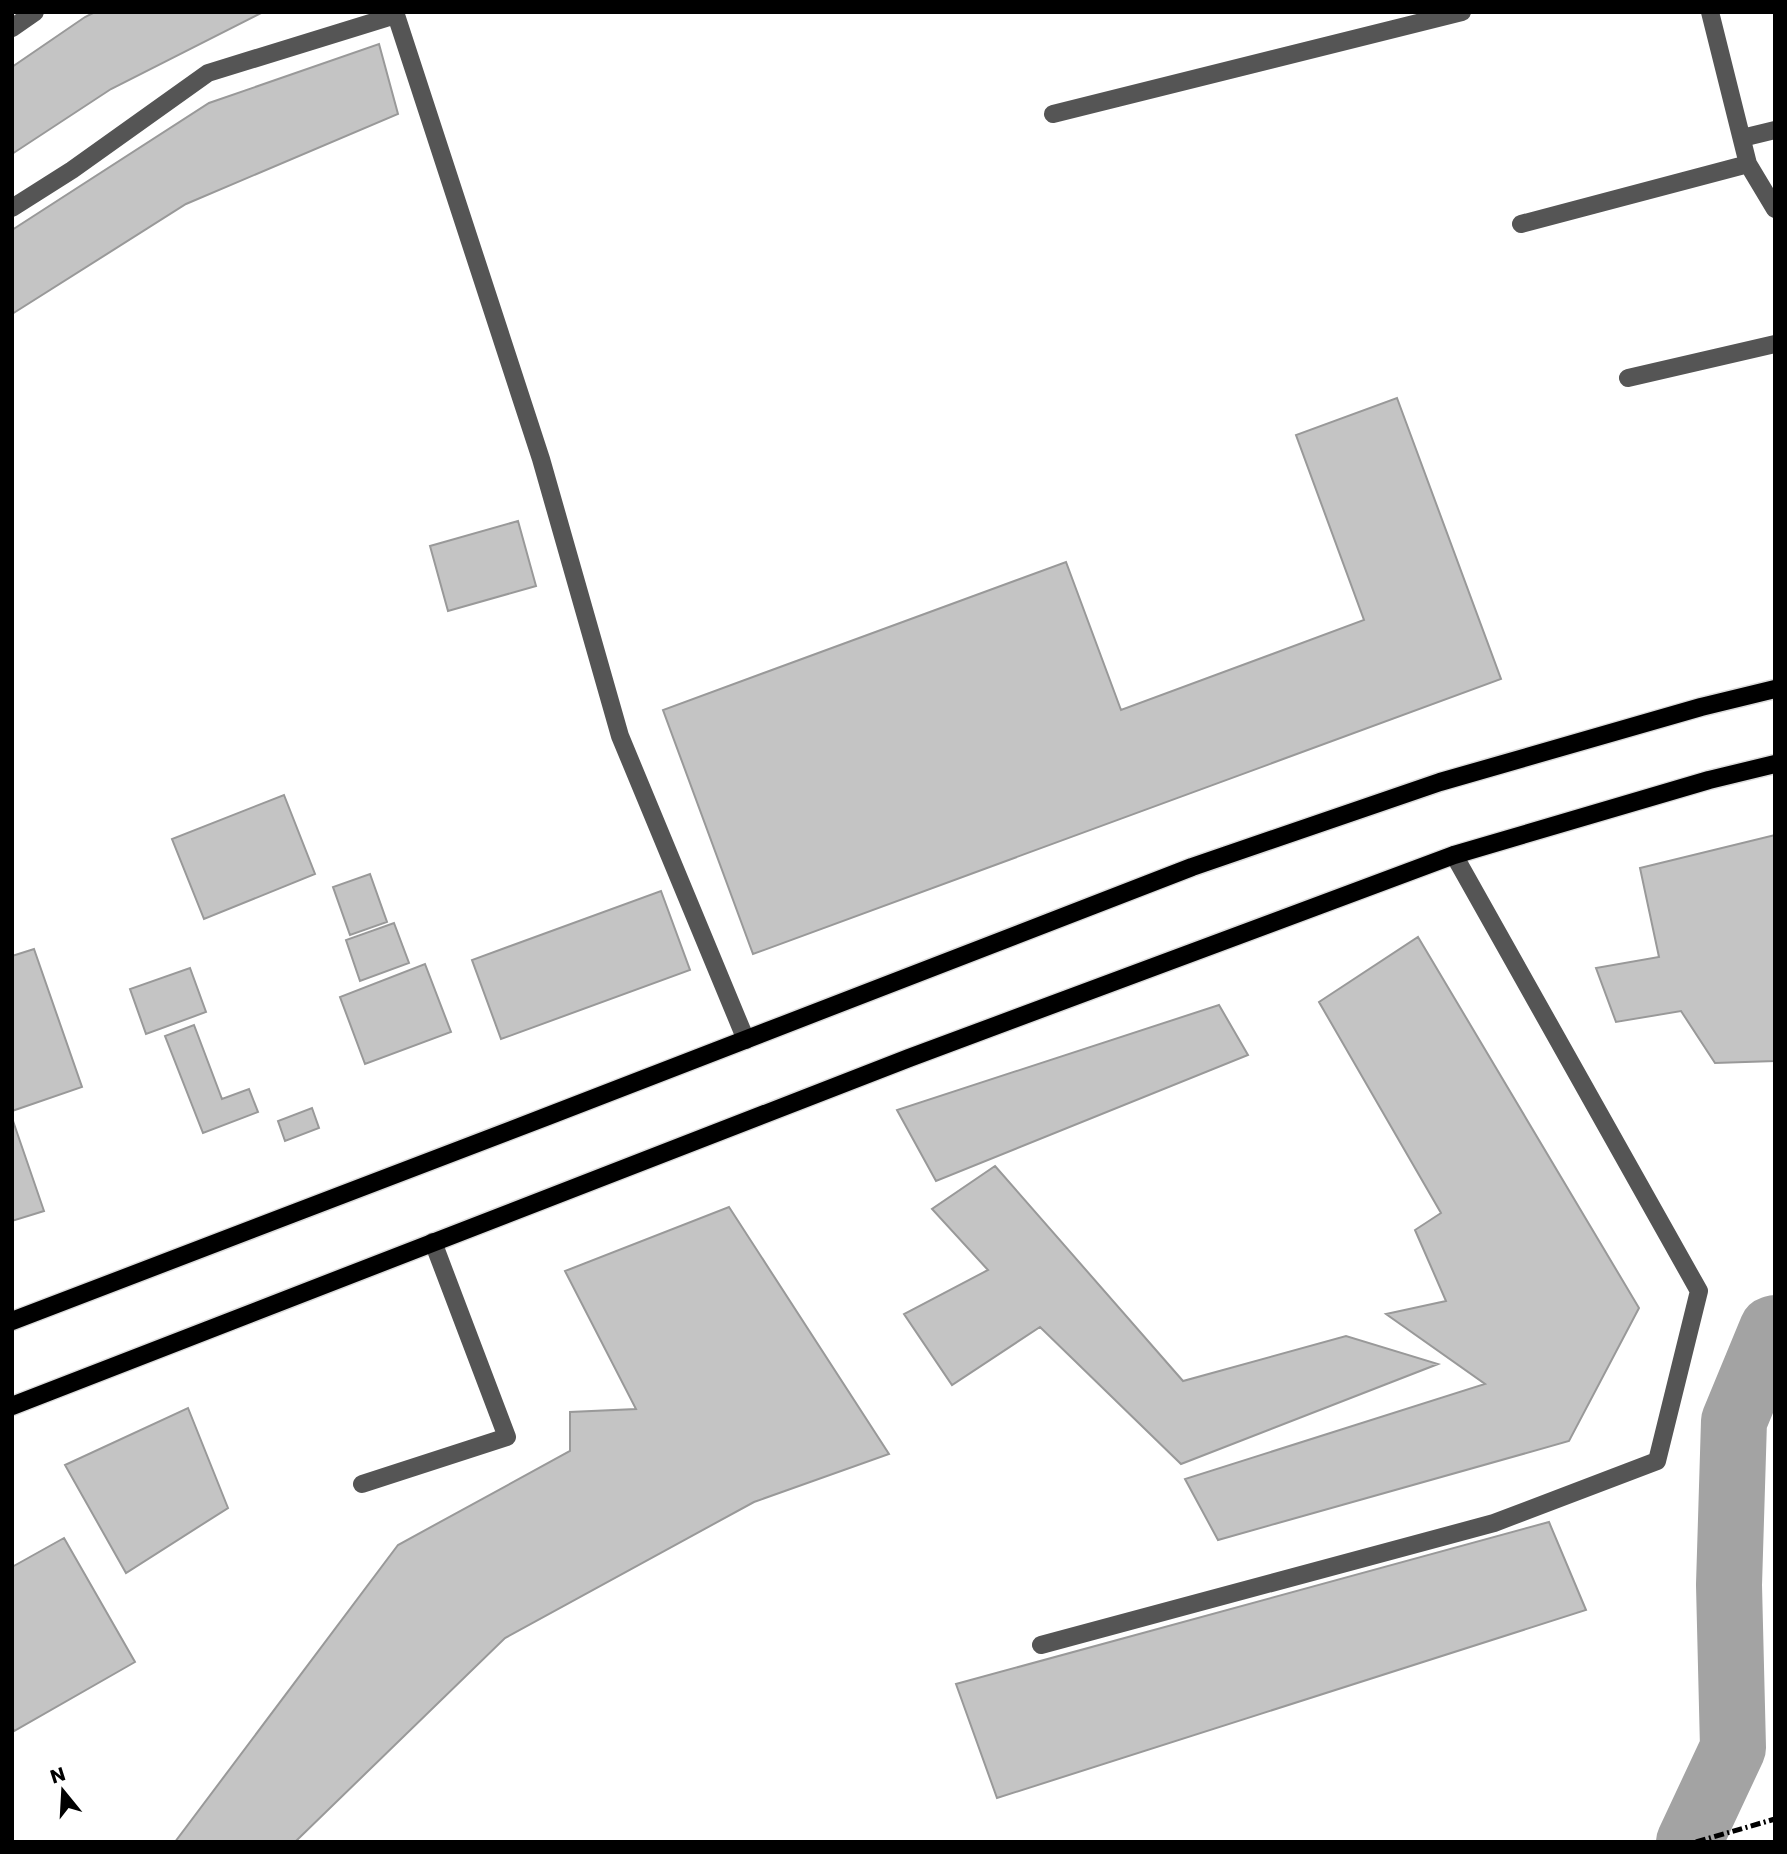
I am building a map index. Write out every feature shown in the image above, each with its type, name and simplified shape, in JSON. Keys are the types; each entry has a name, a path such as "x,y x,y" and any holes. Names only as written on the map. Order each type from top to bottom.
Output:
{"main road":[{"path":"12,1321 1192,867 1427,786 1701,707 1775,689"},
{"path":"12,1406 896,1063 1454,855 1709,780 1775,764"}],"street":[{"path":"12,28 35,12"},
{"path":"1053,114 1462,12"},
{"path":"1710,12 1748,164 1775,209"},
{"path":"12,208 72,170 208,73 395,14 541,459 620,736 746,1040"},
{"path":"1742,138 1775,130"},
{"path":"1521,224 1748,164"},
{"path":"1628,378 1775,344"},
{"path":"1041,1645 1494,1523 1657,1461 1699,1291 1454,855"},
{"path":"362,1484 507,1437 433,1242"}],"building":[{"path":"95,12 263,12 111,89 12,154 12,67"},
{"path":"379,44 398,114 186,204 12,314 12,230 209,103"},
{"path":"1397,398 1501,679 753,954 663,710 1066,562 1121,710 1364,620 1296,435"},
{"path":"518,521 536,586 448,611 430,546"},
{"path":"284,795 315,874 204,919 172,839"},
{"path":"1775,835 1775,1061 1715,1063 1681,1011 1616,1022 1596,968 1659,957 1640,868"},
{"path":"370,874 387,922 350,935 333,887"},
{"path":"661,891 690,970 501,1039 472,960"},
{"path":"394,923 409,963 360,981 346,940"},
{"path":"1418,937 1639,1308 1569,1441 1218,1540 1185,1479 1485,1384 1386,1314 1446,1301 1415,1230 1441,1213 1319,1002"},
{"path":"34,949 82,1087 12,1111 12,956"},
{"path":"425,964 451,1032 365,1064 340,997"},
{"path":"190,968 206,1012 146,1034 130,989"},
{"path":"1219,1005 1248,1055 936,1181 897,1110"},
{"path":"194,1025 222,1099 249,1089 258,1112 203,1133 165,1036"},
{"path":"312,1108 319,1128 285,1141 278,1121"},
{"path":"12,1118 44,1211 12,1221"},
{"path":"995,1166 1183,1381 1346,1336 1438,1364 1181,1464 1040,1327 952,1385 904,1314 988,1270 932,1209"},
{"path":"729,1207 889,1454 754,1502 505,1638 295,1842 175,1842 398,1545 570,1451 570,1412 636,1409 565,1271"},
{"path":"188,1408 228,1508 126,1573 65,1465"},
{"path":"1549,1522 1586,1610 997,1798 956,1684"},
{"path":"64,1538 135,1662 14,1731 12,1567"}],"waterway":[{"path":"1689,1842 1733,1748 1729,1585 1734,1421 1772,1329 1775,1328"}],"railway":[{"path":"1696,1842 1775,1819"}]}
